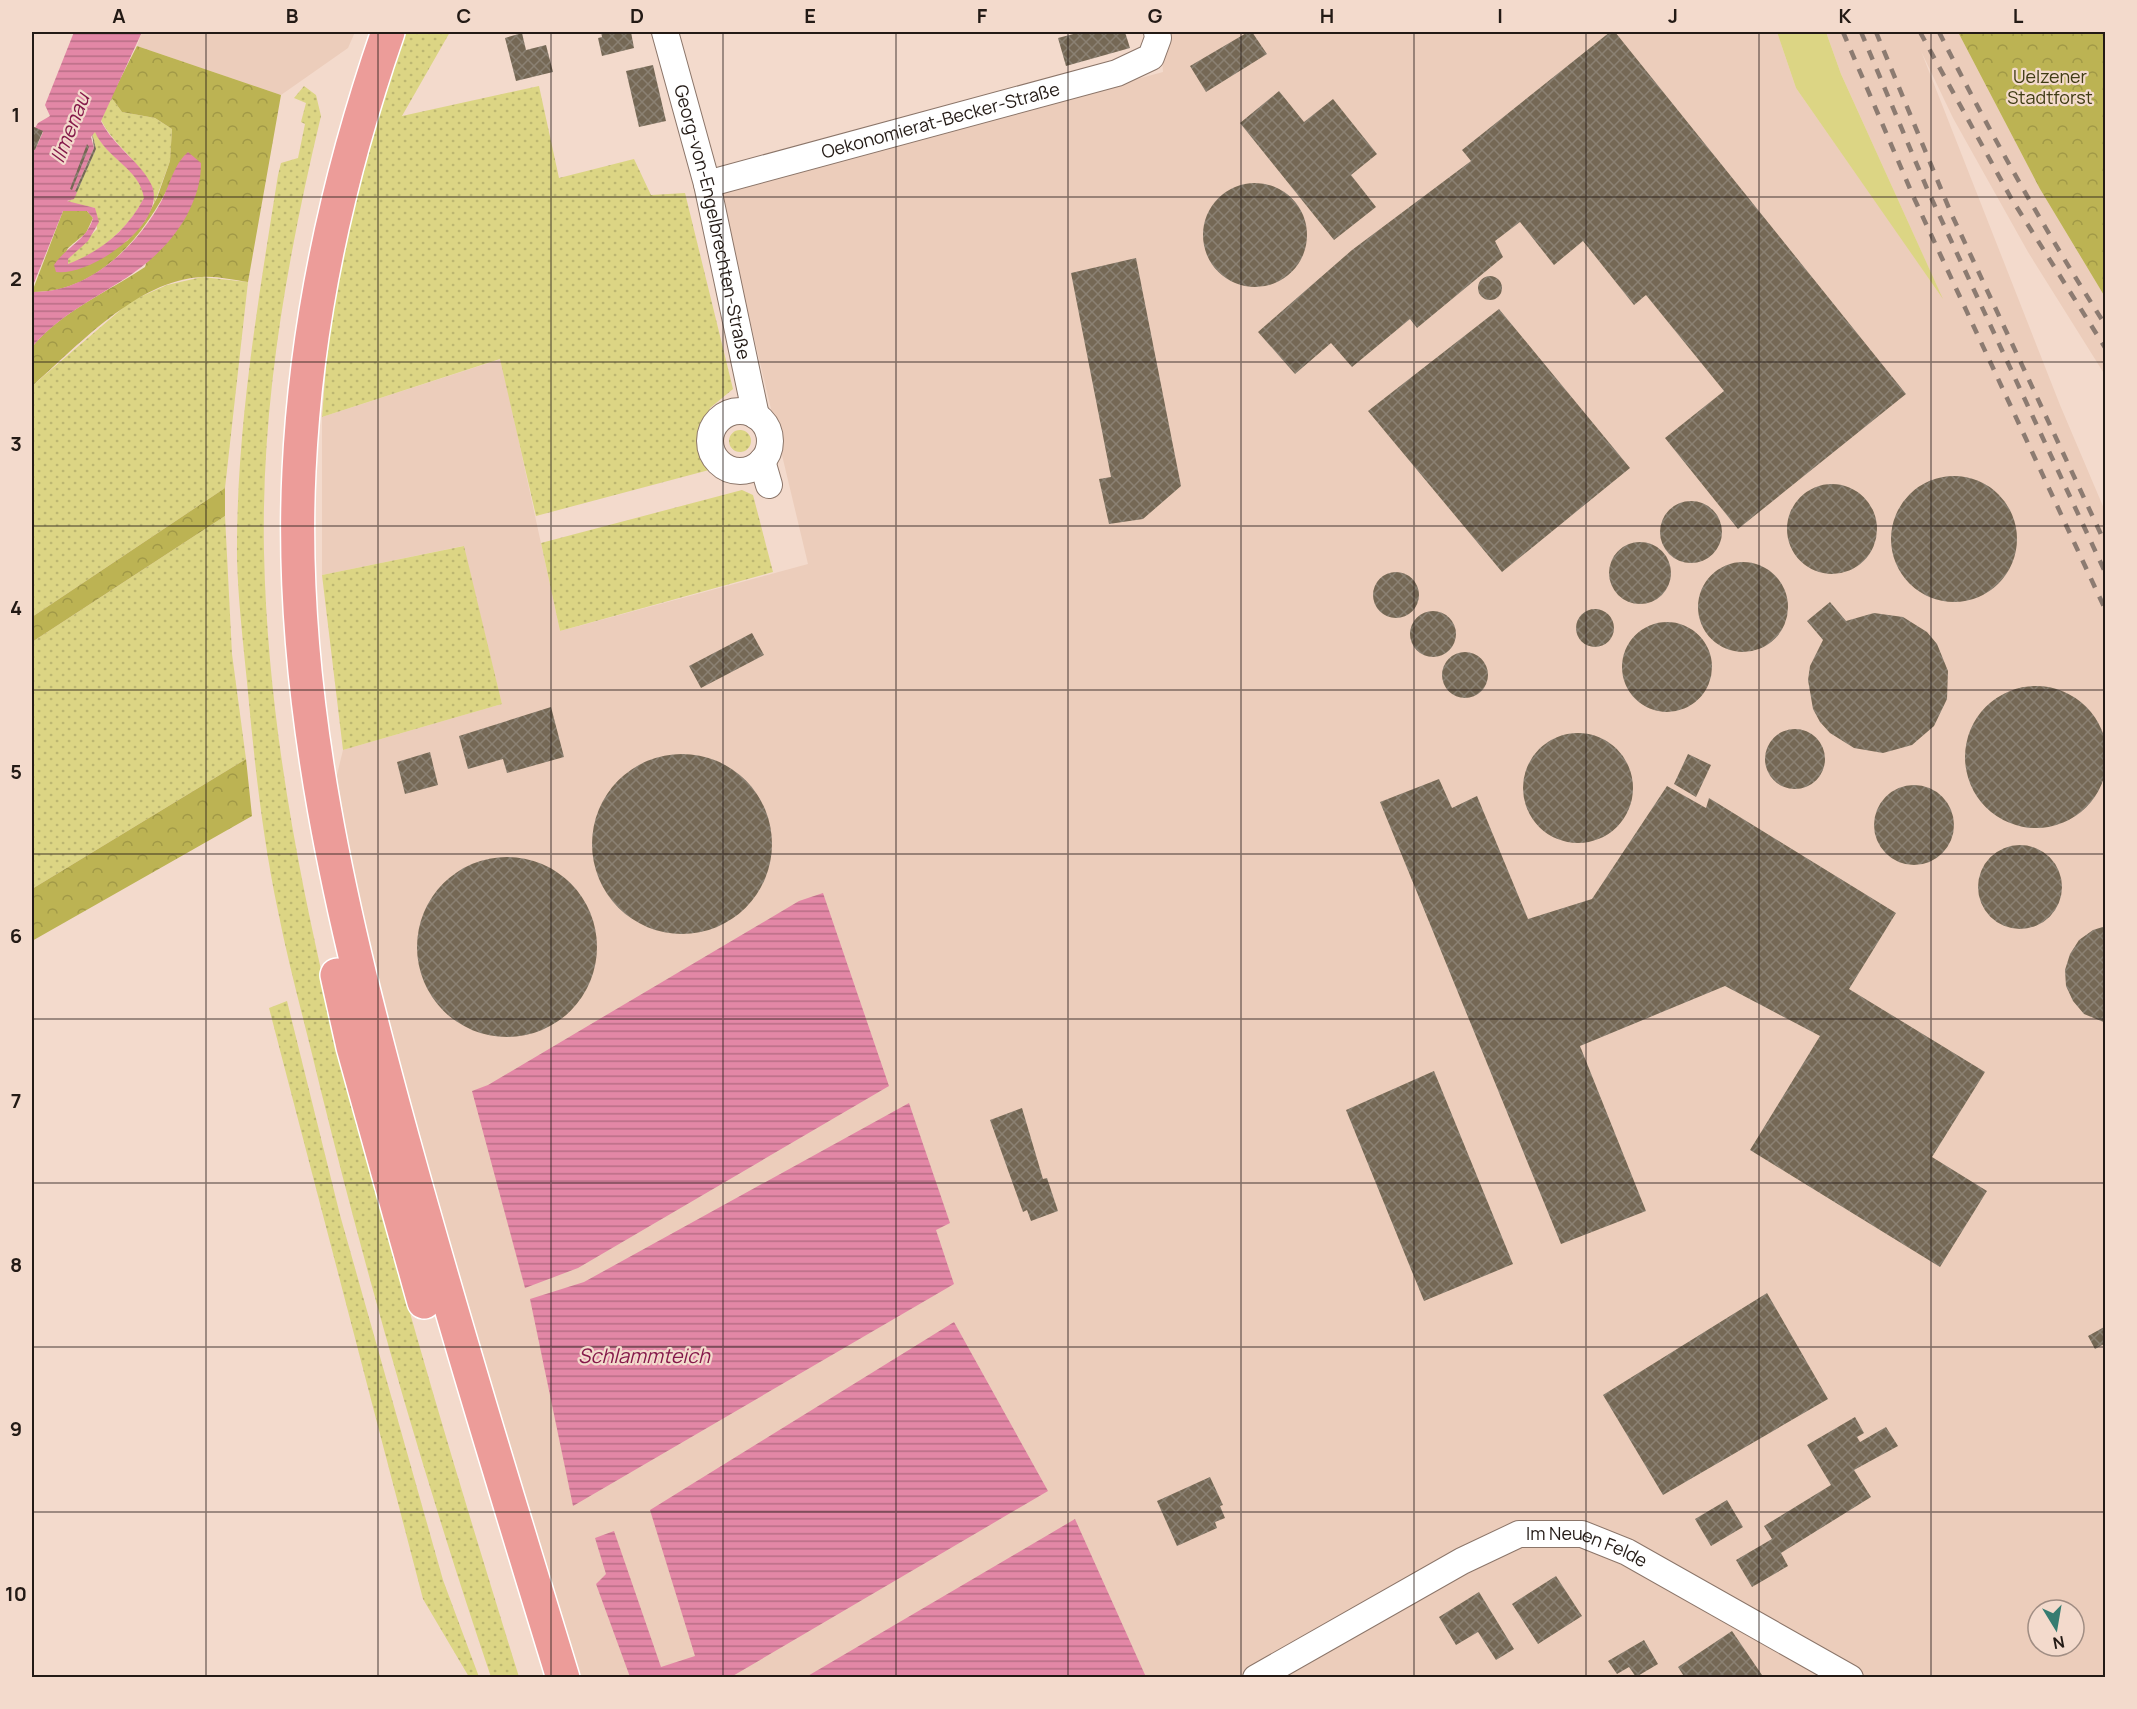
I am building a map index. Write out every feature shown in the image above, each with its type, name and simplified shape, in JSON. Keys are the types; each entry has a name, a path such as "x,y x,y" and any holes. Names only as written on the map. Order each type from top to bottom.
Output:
{"main road":[{"path":"366,32 324,166 297,288 285,381 278,472 278,582 287,701 311,856 353,1047 433,1332 540,1677"},
{"path":"388,32 344,171 320,288 306,381 299,497 299,580 307,699 320,793 338,885 376,1043 454,1324 563,1677"}],"street":[{"name":"Georg-von-Engelbrechten-Straße","path":"665,32 707,184 756,416 766,427 770,436 769,446 762,461 769,485"},
{"name":"Oekonomierat-Becker-Straße","path":"707,184 1117,73 1151,57 1157,35"},
{"path":"756,416 738,411 726,414 717,421 709,439 714,457 727,468 745,471 762,461"},
{"name":"Im Neuen Felde","path":"1256,1677 1461,1561 1519,1534 1582,1534 1628,1552 1850,1677"}],"shaded area":[{"path":"142,32 355,32 348,48 281,95 137,46"},
{"path":"401,32 450,32 402,116 539,86 559,178 634,159 651,195 685,193 733,389 710,408 703,431 709,470 536,516 500,359 322,417 328,340 353,186"},
{"path":"1160,32 1777,32 1796,88 1941,295 1841,74 1826,32 1958,32 2040,189 2105,297 2105,375 2028,252 1953,118 1921,51 2060,405 2105,511 2105,1677 574,1677 376,994 333,791 343,750 502,704 463,546 322,575 322,417 501,359 560,631 808,564 719,191 1163,72"},
{"path":"1777,32 1826,32 1841,74 1943,299 1796,88"},
{"path":"304,86 316,95 321,116 287,278 272,387 264,497 267,623 282,765 307,906 356,1114 434,1397 519,1677 491,1677 400,1386 359,1239 293,979 272,882 259,796 238,589 240,462 250,366 278,175 281,163 298,158 305,124 301,122 306,103 294,98"},
{"path":"111,97 122,112 155,118 172,129 170,161 154,204 153,192 148,181 107,131 101,120"},
{"path":"95,131 107,149 136,178 145,197 130,220 113,238 92,253 68,265 68,259 97,229 95,208 67,202 74,198 96,149 92,133"},
{"path":"202,277 248,282 225,488 32,617 32,386 131,301 167,285"},
{"path":"740,430 748,433 751,441 748,449 740,452 732,449 729,441 732,433"},
{"path":"742,490 753,495 773,572 560,631 541,543"},
{"path":"225,516 232,654 246,759 32,889 32,642"},
{"path":"464,546 502,704 343,750 322,575"},
{"path":"287,1001 340,1215 443,1580 479,1677 469,1677 423,1599 269,1008"}],"green space":[{"name":"Uelzener Stadtforst","path":"1958,32 2105,32 2105,297 2040,189"},
{"path":"137,46 281,95 248,282 202,277 178,281 154,290 110,318 32,386 32,347 44,334 85,303 145,267 171,182 147,222 116,258 98,272 78,283 56,290 32,292 63,211 87,211 93,218 86,233 68,248 56,272 127,241 144,222 157,198 170,161 172,129 155,118 122,112 111,97"},
{"path":"225,488 225,516 32,642 32,617"},
{"path":"246,759 252,816 32,941 32,889"}],"water":[{"name":"Ilmenau","path":"74,32 142,32 101,121 113,139 142,170 152,186 154,201 148,216 137,231 105,257 87,266 56,272 54,265 86,232 93,218 87,211 63,211 32,288 32,149 35,150 43,132 35,128 38,123 50,116 45,105","holes":["95,132 100,141 130,171 141,188 144,198 130,220 103,246 68,264 68,259 88,241 99,222 95,208 67,201 74,199 77,192 75,191 94,148 91,137"]},
{"path":"188,152 201,163 199,183 187,215 171,239 153,258 71,313 51,328 32,347 32,292 72,285 91,276 125,250 152,217 176,168"},
{"path":"823,893 889,1086 578,1268 525,1288 472,1091 488,1085 799,901"},
{"name":"Schlammteich","path":"909,1103 950,1223 936,1230 954,1284 573,1506 530,1299 584,1282"},
{"path":"954,1322 1048,1491 731,1677 630,1677 596,1584 606,1574 595,1538 614,1531 661,1667 695,1656 650,1510"},
{"path":"1075,1519 1146,1677 806,1677"}],"building":[{"path":"601,32 631,32 634,48 602,56 598,38 602,37"},
{"path":"1081,32 1125,32 1130,48 1066,66 1058,38"},
{"path":"1248,32 1252,32 1267,54 1206,92 1190,66"},
{"path":"1610,32 1615,32 1906,394 1738,529 1665,438 1724,391 1646,295 1634,305 1583,241 1554,265 1520,222 1495,241 1503,257 1417,328 1410,319 1352,367 1331,343 1295,374 1258,332 1352,250 1471,161 1462,150"},
{"path":"522,33 526,50 546,45 553,72 516,81 505,38"},
{"path":"653,65 666,121 639,127 626,71"},
{"path":"1279,91 1304,122 1333,99 1377,154 1351,175 1376,207 1334,240 1240,123"},
{"path":"32,126 43,131 35,150 32,149"},
{"path":"92,133 96,149 77,192 75,191 94,148"},
{"path":"87,144 89,147 72,190 70,189"},
{"path":"1255,183 1275,187 1292,198 1303,215 1307,235 1303,255 1292,272 1275,283 1255,287 1235,283 1218,272 1207,255 1203,235 1207,215 1218,198 1235,187"},
{"path":"1136,258 1181,486 1143,519 1109,524 1099,479 1111,477 1071,273"},
{"path":"1490,276 1499,279 1502,288 1499,297 1490,300 1481,297 1478,288 1481,279"},
{"path":"1499,309 1630,468 1502,572 1368,411"},
{"path":"1954,476 1978,481 1999,494 2012,515 2017,539 2012,563 1999,584 1978,597 1954,602 1930,597 1909,584 1896,563 1891,539 1896,515 1909,494 1930,481"},
{"path":"1832,484 1849,487 1864,497 1874,512 1877,529 1874,546 1864,561 1849,571 1832,574 1815,571 1800,561 1790,546 1787,529 1790,512 1800,497 1815,487"},
{"path":"1685,501 1697,501 1713,510 1720,520 1722,532 1720,544 1713,554 1697,563 1685,563 1674,558 1665,549 1660,538 1660,526 1665,515 1674,506"},
{"path":"1634,542 1646,542 1662,551 1669,561 1671,573 1669,585 1662,595 1646,604 1634,604 1623,599 1614,590 1609,579 1609,567 1614,556 1623,547"},
{"path":"1743,562 1760,565 1775,575 1785,590 1788,607 1785,624 1775,639 1760,649 1743,652 1726,649 1711,639 1701,624 1698,607 1701,590 1711,575 1726,565"},
{"path":"1396,572 1412,579 1419,595 1412,611 1396,618 1380,611 1373,595 1380,579"},
{"path":"1830,602 1846,621 1874,613 1903,617 1927,632 1937,644 1948,671 1947,699 1934,726 1912,745 1883,753 1854,748 1830,733 1820,722 1813,709 1808,680 1810,666 1823,640 1807,621"},
{"path":"1595,609 1608,615 1614,628 1608,641 1595,647 1582,641 1576,628 1582,615"},
{"path":"1433,611 1449,618 1456,634 1449,650 1433,657 1417,650 1410,634 1417,618"},
{"path":"1667,622 1684,625 1699,635 1709,650 1712,667 1709,684 1699,699 1684,709 1667,712 1650,709 1635,699 1625,684 1622,667 1625,650 1635,635 1650,625"},
{"path":"752,633 764,655 701,688 689,666"},
{"path":"1465,652 1481,659 1488,675 1481,691 1465,698 1449,691 1442,675 1449,659"},
{"path":"2036,686 2063,692 2086,707 2101,730 2107,757 2101,784 2086,807 2063,822 2036,828 2009,822 1986,807 1971,784 1965,757 1971,730 1986,707 2009,692"},
{"path":"551,707 564,757 507,773 503,759 468,769 459,736"},
{"path":"1795,729 1812,734 1820,742 1825,759 1820,776 1812,784 1795,789 1778,784 1770,776 1765,759 1770,742 1778,734"},
{"path":"1578,733 1599,738 1617,749 1628,767 1633,788 1628,809 1617,827 1599,838 1578,843 1557,838 1539,827 1528,809 1523,788 1528,767 1539,749 1557,738"},
{"path":"430,752 438,785 405,794 397,762"},
{"path":"682,754 717,761 746,780 765,809 772,844 765,879 746,908 717,927 682,934 647,927 618,908 599,879 592,844 599,809 618,780 647,761"},
{"path":"1688,754 1711,765 1696,797 1674,784"},
{"path":"1439,779 1452,808 1477,796 1528,919 1592,899 1667,786 1706,808 1709,798 1896,913 1849,989 1985,1072 1932,1157 1987,1191 1940,1267 1750,1150 1820,1036 1725,986 1580,1046 1646,1211 1561,1244 1380,802"},
{"path":"1914,785 1929,788 1942,797 1951,810 1954,825 1951,840 1942,853 1929,862 1914,865 1899,862 1886,853 1877,840 1874,825 1877,810 1886,797 1899,788"},
{"path":"2020,845 2036,848 2055,864 2062,887 2059,903 2043,922 2020,929 2004,926 1985,910 1978,887 1981,871 1997,852"},
{"path":"507,857 541,864 557,872 571,883 582,897 590,913 597,947 590,981 582,997 571,1011 557,1022 541,1030 507,1037 473,1030 457,1022 443,1011 432,997 424,981 417,947 424,913 432,897 443,883 457,872 473,864"},
{"path":"2106,926 2106,1023 2084,1014 2073,1001 2066,986 2065,970 2070,954 2079,940 2093,930"},
{"path":"1434,1071 1513,1264 1424,1301 1346,1110"},
{"path":"1022,1108 1043,1179 1047,1178 1058,1211 1031,1221 1027,1210 1023,1212 990,1120"},
{"path":"1767,1293 1828,1399 1663,1495 1603,1395"},
{"path":"2106,1326 2106,1343 2095,1349 2088,1336"},
{"path":"1855,1417 1864,1433 1857,1437 1860,1442 1886,1427 1898,1446 1854,1470 1871,1497 1781,1553 1788,1566 1752,1587 1736,1560 1772,1539 1764,1526 1831,1485 1807,1445"},
{"path":"1210,1477 1223,1505 1220,1506 1225,1518 1215,1522 1217,1528 1177,1546 1157,1501"},
{"path":"1727,1500 1743,1527 1711,1546 1695,1519"},
{"path":"1556,1576 1582,1616 1538,1644 1512,1604"},
{"path":"1479,1592 1514,1649 1496,1660 1478,1632 1456,1645 1439,1617"},
{"path":"1732,1631 1764,1678 1685,1678 1678,1667"},
{"path":"1644,1640 1658,1664 1636,1677 1629,1667 1617,1674 1608,1661"}],"railway":[{"path":"1843,32 1914,198 2106,611"},
{"path":"1861,32 1928,191 2106,574"},
{"path":"1876,32 1951,213 2106,545"},
{"path":"1920,32 2011,198 2106,349"},
{"path":"1939,32 2019,181 2106,326"}]}
